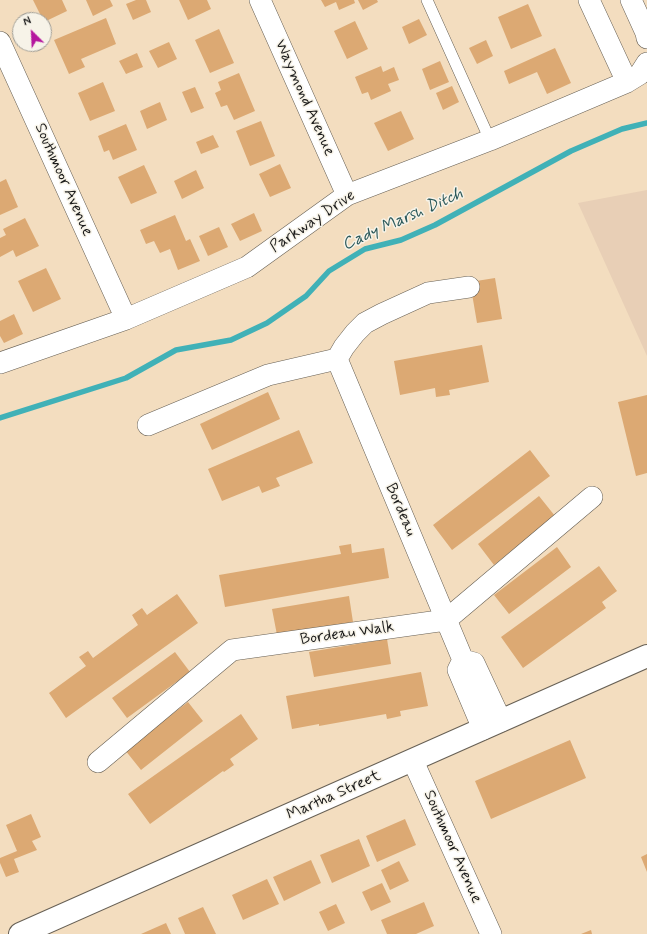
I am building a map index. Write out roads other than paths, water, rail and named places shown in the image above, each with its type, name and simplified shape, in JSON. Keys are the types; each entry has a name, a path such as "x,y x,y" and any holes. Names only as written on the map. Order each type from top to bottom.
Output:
{"street":[{"name":"Waymond Avenue","path":"260,0 347,195"},
{"path":"589,0 627,82"},
{"path":"631,0 647,38"},
{"name":"Southmoor Avenue","path":"0,42 126,319"},
{"name":"Parkway Drive","path":"0,363 126,319 247,267 347,195 490,140 627,82 640,74 647,63"},
{"path":"148,425 268,375 337,359 351,338 365,323 428,293 469,287"},
{"name":"Bordeau","path":"337,359 463,660 458,670 492,725"},
{"path":"446,620 592,497"},
{"name":"Bordeau Walk","path":"98,762 232,650 446,620"},
{"name":"Martha Street","path":"20,934 492,725 646,660"},
{"name":"Southmoor Avenue","path":"413,761 491,934"}],"lane":[{"path":"427,0 490,140"}],"waterway":[{"name":"Cady Marsh Ditch","path":"0,418 126,378 176,350 231,340 267,323 306,296 329,271 365,249 401,240 435,225 571,151 622,129 647,123"}]}
